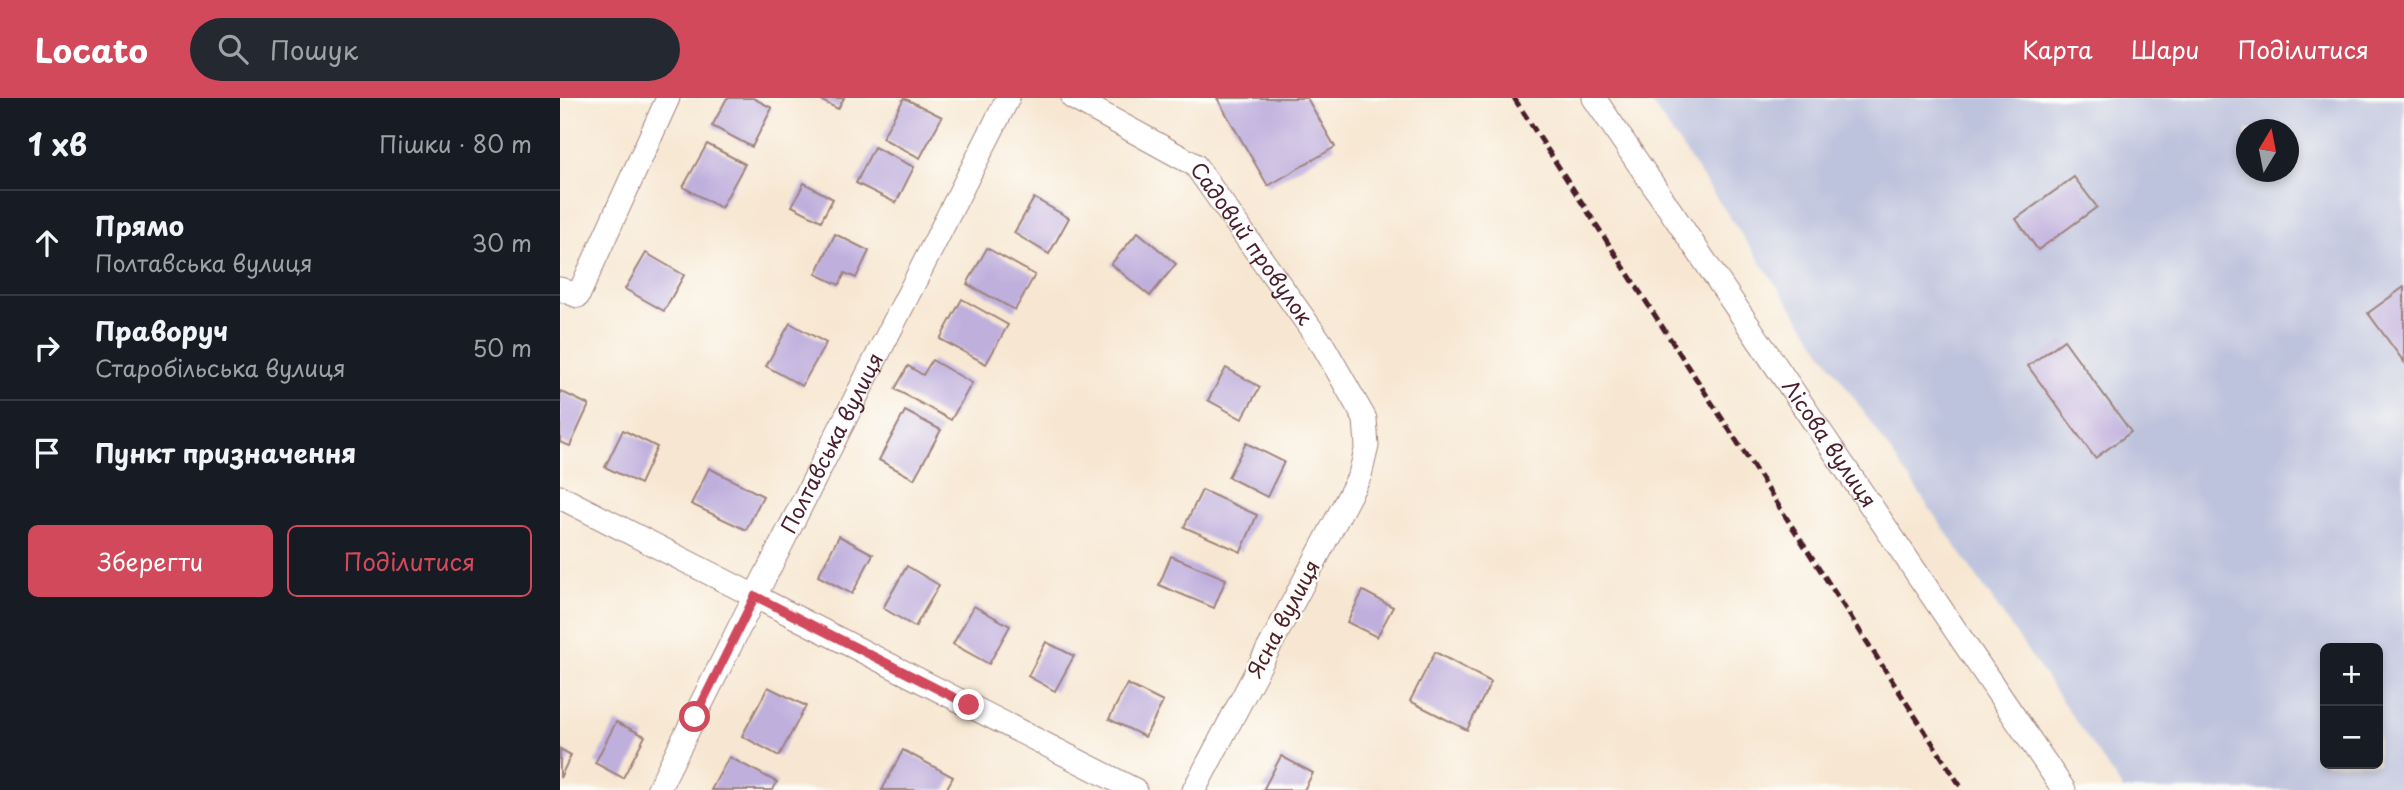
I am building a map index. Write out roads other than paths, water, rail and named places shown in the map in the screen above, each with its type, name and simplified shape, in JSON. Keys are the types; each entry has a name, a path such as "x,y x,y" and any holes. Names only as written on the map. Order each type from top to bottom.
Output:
{"street":[{"path":"560,289 578,296 668,98"},
{"name":"Полтавська вулиця","path":"659,790 1008,98"},
{"name":"Садовий провулок","path":"1073,98 1195,165 1324,347 1365,419 1367,446"},
{"name":"Лісова вулиця","path":"1594,98 2064,790"},
{"name":"Ясна вулиця","path":"1194,790 1360,475 1367,446"},
{"path":"560,497 1135,790"}],"railway":[{"path":"1514,98 1963,790"}]}
